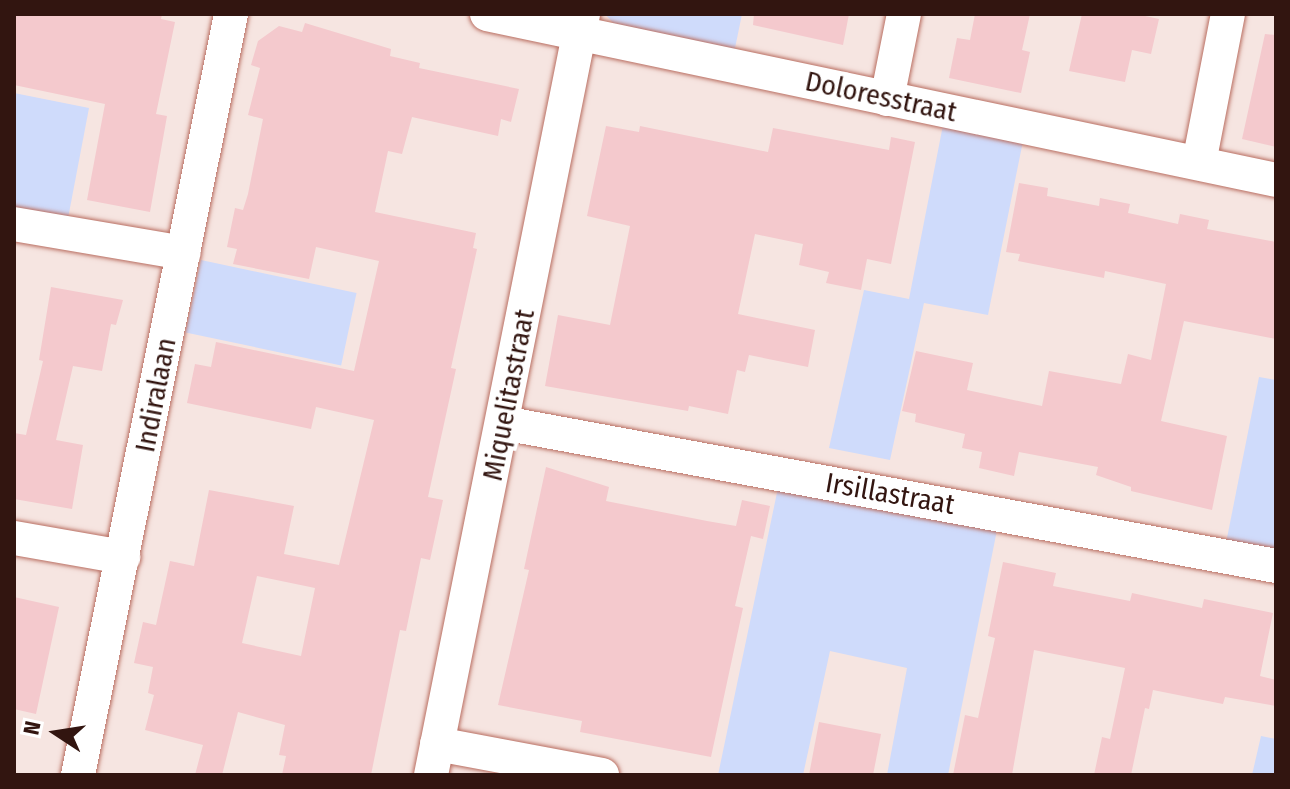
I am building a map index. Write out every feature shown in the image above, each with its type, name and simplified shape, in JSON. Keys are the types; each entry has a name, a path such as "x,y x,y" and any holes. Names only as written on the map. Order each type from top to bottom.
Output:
{"street":[{"name":"Indiralaan","path":"78,775 231,14"},
{"name":"Doloresstraat","path":"487,14 581,24 887,99 1276,180"},
{"path":"887,99 904,14"},
{"path":"1199,163 1228,14"},
{"name":"Miquelitastraat","path":"434,759 581,24"},
{"path":"14,224 184,253"},
{"name":"Irsillastraat","path":"503,423 1276,566"},
{"path":"14,538 123,557"},
{"path":"434,759 602,775"}],"shaded area":[{"path":"605,14 742,14 734,53 615,25"},
{"path":"14,93 89,108 65,234 14,226"},
{"path":"943,125 1023,141 988,315 924,303 890,460 829,448 864,290 909,299"},
{"path":"201,260 357,293 341,365 186,332"},
{"path":"1259,377 1276,380 1276,553 1226,543"},
{"path":"779,483 998,525 948,775 887,775 907,668 830,651 803,775 718,775"},
{"path":"1261,736 1276,739 1276,775 1252,775"}],"building":[{"path":"14,14 162,14 161,19 175,22 156,114 167,116 150,212 87,200 105,104 14,85"},
{"path":"754,14 849,14 843,45 753,25"},
{"path":"975,14 1030,14 1022,50 1030,52 1021,93 949,78 957,38 970,40"},
{"path":"1082,14 1136,14 1159,19 1151,54 1132,50 1125,82 1069,71"},
{"path":"305,23 391,49 390,56 420,63 419,68 519,89 511,122 501,119 498,136 412,117 402,154 388,151 375,212 476,233 473,248 477,249 451,368 456,369 428,497 443,500 430,560 421,558 406,631 400,630 371,775 282,775 286,756 279,755 285,725 238,712 222,775 195,775 203,745 145,730 154,695 148,693 153,667 134,663 143,622 156,625 170,561 194,566 209,490 294,506 284,554 339,565 374,420 316,407 311,429 187,403 195,364 211,367 216,342 354,371 379,261 316,247 309,279 233,264 237,249 227,247 235,208 243,210 248,194 263,119 248,115 260,68 251,65 258,41 279,26 302,32","holes":["257,576 315,588 301,656 242,643"]},
{"path":"1265,34 1276,35 1276,147 1242,139"},
{"path":"606,126 639,132 640,126 768,152 773,128 889,150 891,137 915,142 891,264 867,259 861,290 826,283 829,272 799,265 803,244 755,234 738,314 815,330 808,367 749,355 745,372 737,370 728,414 689,406 688,411 545,386 558,315 610,325 630,226 587,216"},
{"path":"1019,183 1048,188 1047,196 1099,206 1100,198 1130,204 1128,213 1178,224 1180,214 1209,220 1207,229 1276,242 1276,339 1184,321 1161,421 1227,436 1212,510 1131,491 1131,487 1096,475 1098,467 1019,452 1014,476 979,468 982,452 962,448 965,434 915,422 916,414 902,411 916,351 973,363 967,390 1042,406 1049,371 1121,384 1128,354 1151,360 1166,284 1105,271 1104,278 1018,261 1020,254 1006,252"},
{"path":"51,287 123,300 116,325 111,324 102,371 73,366 56,440 83,445 72,509 14,499 14,433 26,435 43,361 39,360"},
{"path":"546,467 609,487 606,501 707,521 736,526 742,500 770,506 763,539 751,536 735,606 743,608 711,757 580,732 582,721 498,705 529,570 524,569"},
{"path":"1003,562 1056,573 1053,586 1130,601 1132,593 1202,608 1204,599 1273,613 1260,676 1276,680 1276,706 1225,697 1223,704 1153,690 1149,709 1145,708 1131,775 1094,775 1102,737 1110,739 1125,668 1034,650 1012,775 953,775 965,715 978,718 995,638 988,636"},
{"path":"14,597 59,607 36,714 14,709"},
{"path":"819,722 881,734 873,775 809,775"}]}
